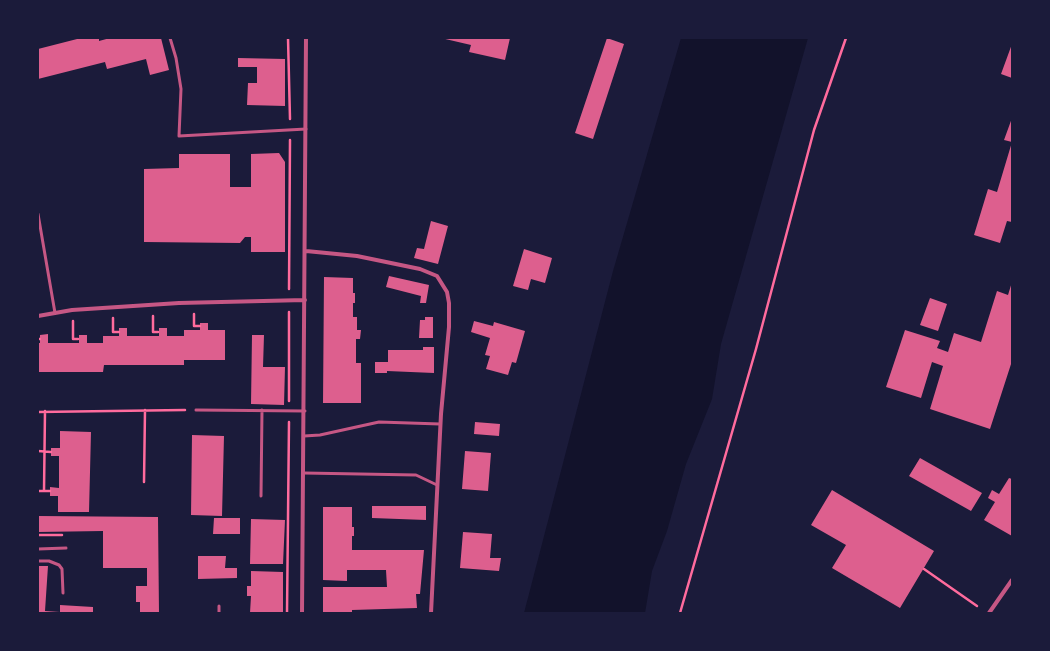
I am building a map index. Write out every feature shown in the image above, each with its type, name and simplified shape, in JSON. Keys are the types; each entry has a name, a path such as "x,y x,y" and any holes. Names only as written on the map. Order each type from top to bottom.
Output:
{"street":[{"path":"302,613 305,411 306,38"},
{"path":"306,251 356,256 420,269 437,276 443,283 449,302 449,327 440,424 431,613"},
{"path":"38,316 72,310 152,304 305,300"},
{"path":"989,613 1012,580"}],"lane":[{"path":"170,38 176,58 181,89 179,136 306,129"},
{"path":"38,214 54,312"},
{"path":"196,410 305,411"},
{"path":"261,496 262,410"},
{"path":"304,436 320,435 379,422 440,424"},
{"path":"304,473 416,475 437,485"},
{"path":"38,548 66,548"},
{"path":"38,561 49,560 59,564 62,569 63,593"},
{"path":"219,606 219,613"}],"path":[{"path":"287,613 290,410 290,130 288,38"},
{"path":"680,613 756,349 814,130 846,38"},
{"path":"194,302 194,326 200,326"},
{"path":"152,304 153,332 158,332"},
{"path":"112,307 113,332 119,332"},
{"path":"72,310 73,339 78,339"},
{"path":"144,482 145,410"},
{"path":"38,412 196,410"},
{"path":"44,492 45,412"},
{"path":"38,452 51,452"},
{"path":"38,491 50,491"},
{"path":"38,535 62,535"},
{"path":"924,569 977,606"}],"shaded area":[{"path":"681,38 808,38 721,344 712,399 686,464 667,531 652,571 645,613 524,613 613,271"}],"building":[{"path":"81,38 99,38 99,41 110,38 161,38 169,70 150,75 146,59 107,69 105,62 38,79 38,49"},
{"path":"441,38 510,38 505,60 469,52 471,45"},
{"path":"607,38 624,44 593,139 575,133"},
{"path":"1012,44 1012,78 1001,74"},
{"path":"238,58 285,59 285,106 247,105 248,83 257,83 257,67 238,67"},
{"path":"1012,118 1012,142 1004,140"},
{"path":"1012,142 1012,222 1007,221 1000,243 974,235 988,189 997,192"},
{"path":"279,153 285,162 285,252 251,252 251,237 245,237 240,243 144,242 144,169 179,168 179,154 230,154 230,187 251,187 251,154"},
{"path":"431,221 448,226 438,264 414,258 417,248 424,249"},
{"path":"524,249 552,258 545,283 531,279 528,290 513,286"},
{"path":"389,276 429,285 426,303 420,303 421,296 386,287"},
{"path":"324,277 353,278 355,303 353,303 353,317 357,317 357,330 361,330 360,339 356,339 356,363 361,363 361,403 323,403"},
{"path":"1012,282 1012,361 990,429 930,409 943,366 932,362 921,398 886,387 905,330 940,341 937,348 948,352 954,333 981,342 997,291 1008,295"},
{"path":"930,298 947,304 938,331 920,325"},
{"path":"425,317 433,317 433,338 419,338 420,320 425,320"},
{"path":"474,321 493,326 494,322 525,331 516,363 512,362 508,375 486,369 490,356 485,355 490,338 471,332"},
{"path":"200,323 208,323 208,330 225,330 225,360 184,360 184,365 104,365 103,372 38,372 38,343 40,343 40,335 48,334 48,343 79,343 79,335 87,335 87,343 103,343 103,336 119,336 119,328 127,328 127,336 159,336 159,328 167,328 167,336 184,336 184,330 200,330"},
{"path":"252,335 264,335 263,367 285,367 284,405 251,404"},
{"path":"423,347 434,347 434,373 387,371 387,373 375,373 375,362 388,362 388,350 423,350"},
{"path":"475,422 500,424 499,436 474,434"},
{"path":"60,431 91,432 89,512 58,512 58,496 50,496 50,487 59,488 59,456 51,456 51,448 60,448"},
{"path":"192,435 224,436 222,516 191,515"},
{"path":"465,451 491,453 488,491 462,489"},
{"path":"920,458 982,493 971,511 909,476"},
{"path":"1009,478 1012,479 1012,536 984,520 995,502 988,498 992,490 999,494"},
{"path":"832,490 934,551 900,608 832,568 846,545 811,525"},
{"path":"372,506 426,506 426,520 372,518"},
{"path":"323,507 352,507 352,527 354,527 354,536 352,536 352,550 424,550 420,594 416,594 417,608 352,610 352,613 323,613 323,587 387,587 386,570 347,570 347,581 323,580"},
{"path":"38,516 158,517 159,613 140,613 140,602 136,602 136,586 147,586 147,568 103,568 103,531 38,532"},
{"path":"214,518 240,518 240,534 213,534"},
{"path":"251,519 285,520 283,564 250,564"},
{"path":"463,532 492,534 490,558 501,558 499,571 460,568"},
{"path":"198,556 226,556 225,568 237,568 237,578 198,579"},
{"path":"38,566 48,566 45,611 60,612 60,605 93,607 93,613 38,613"},
{"path":"251,571 283,572 283,613 250,613 251,596 247,596 247,586 251,586"}]}
